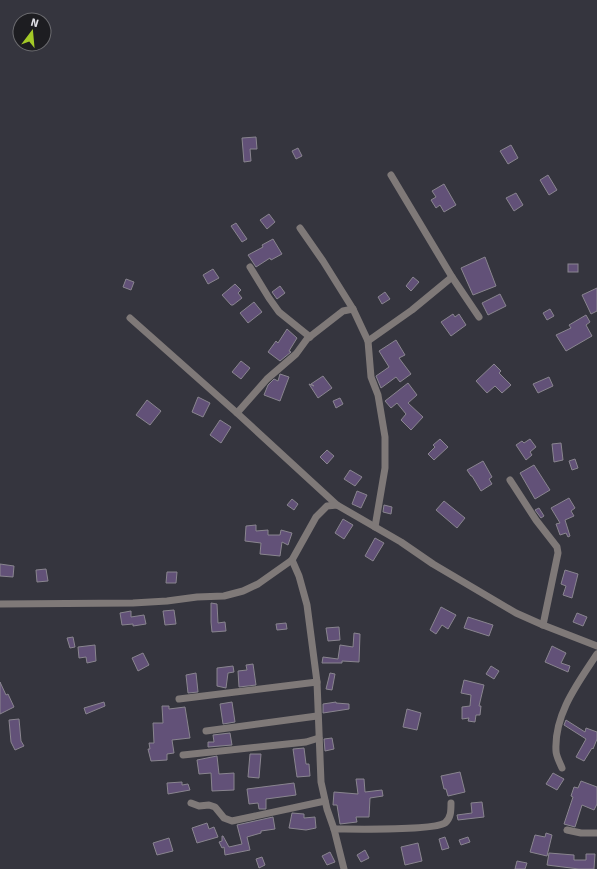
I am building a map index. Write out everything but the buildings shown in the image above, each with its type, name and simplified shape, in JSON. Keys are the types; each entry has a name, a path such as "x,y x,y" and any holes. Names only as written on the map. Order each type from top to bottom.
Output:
{"street":[{"path":"391,175 452,277 479,317"},
{"path":"300,228 353,309 368,341 371,377 378,395 385,437 386,468 375,527"},
{"path":"250,267 279,312 310,336"},
{"path":"368,341 418,306 452,277"},
{"path":"237,413 267,379 296,354 310,336 343,311 353,309"},
{"path":"130,318 237,413 337,505 401,542 439,568 516,613 597,646"},
{"path":"510,480 536,520 557,547 558,553 543,625"},
{"path":"0,604 133,603 224,596 243,592 258,584 292,560 316,517 327,506 337,505"},
{"path":"292,560 299,576 307,605 317,682 317,716 321,782 344,869"},
{"path":"562,768 556,752 557,736 564,706 597,654"},
{"path":"179,700 317,682"},
{"path":"206,731 317,716"},
{"path":"183,755 306,742 318,738"},
{"path":"191,803 199,806 209,805 215,807 224,818 232,821 325,801"},
{"path":"334,829 417,828 437,826 444,824 451,815 451,803"},
{"path":"567,830 597,834"}]}
